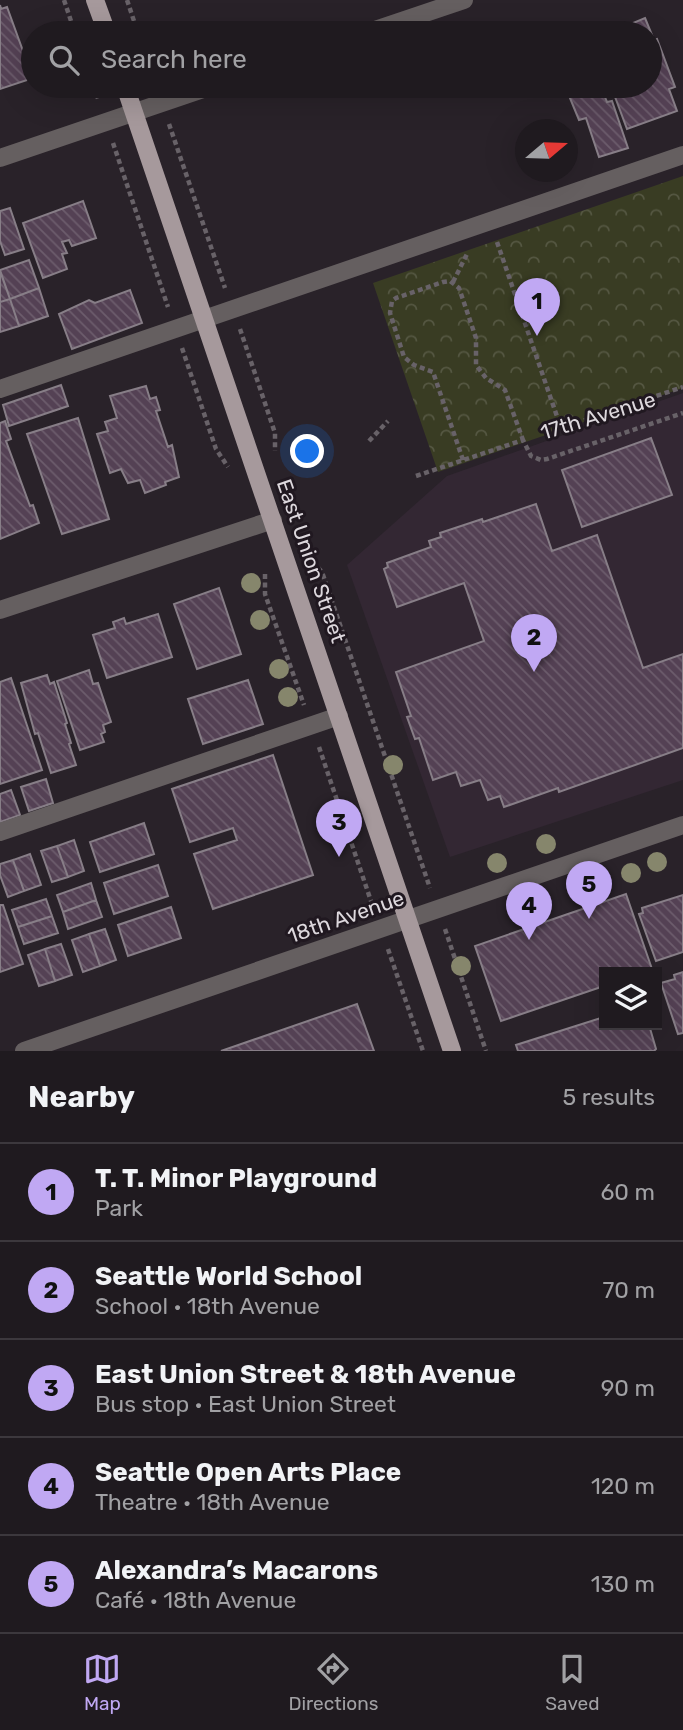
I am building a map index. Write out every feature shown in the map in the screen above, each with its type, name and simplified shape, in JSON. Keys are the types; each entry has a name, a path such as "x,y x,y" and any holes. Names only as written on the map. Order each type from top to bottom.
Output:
{"main road":[{"path":"95,0 103,21"},
{"name":"East Union Street","path":"129,98 453,1051"}],"street":[{"path":"402,21 464,0"},
{"path":"0,158 176,98"},
{"path":"0,389 683,155"},
{"path":"0,610 273,520"},
{"path":"0,832 339,716"},
{"name":"18th Avenue","path":"23,1051 683,825"}],"path":[{"path":"64,0 71,21"},
{"path":"127,0 134,21"},
{"path":"172,134 226,290"},
{"path":"117,155 169,309"},
{"path":"496,239 561,428 683,387"},
{"path":"453,282 463,261"},
{"path":"463,460 433,372 431,369 414,365 404,357 390,313 392,301 396,298 443,282 453,282 459,288 476,338 475,365 486,378 505,390 523,440"},
{"path":"237,320 275,433 275,455"},
{"path":"179,339 216,449 232,476"},
{"name":"17th Avenue","path":"416,476 523,440 531,456 547,459 683,413"},
{"path":"369,441 388,421"},
{"path":"309,558 322,572 424,872"},
{"path":"265,566 265,594 304,705"},
{"path":"319,747 368,891"},
{"path":"449,943 486,1051"},
{"path":"392,962 423,1051"}],"shaded area":[{"path":"683,393 683,780 450,857 347,565 447,476"}],"green space":[{"path":"683,176 683,388 438,472 373,283"}],"building":[{"path":"0,5 1,9 7,7 21,46 21,82 0,89"},
{"path":"662,52 675,87 669,89 677,111 627,129 615,98 662,98"},
{"path":"570,98 605,98 607,102 612,101 628,148 599,157 586,118 579,120"},
{"path":"83,201 96,238 72,246 69,240 62,242 67,253 62,254 67,269 43,278 23,223"},
{"path":"10,208 24,249 5,255 0,241 0,211"},
{"path":"29,260 39,288 10,299 0,270"},
{"path":"0,271 10,299 0,302"},
{"path":"39,288 48,316 19,326 10,299"},
{"path":"130,290 142,323 72,349 59,314 89,300 95,303"},
{"path":"10,299 19,326 0,332 0,302"},
{"path":"61,385 68,406 9,426 3,405"},
{"path":"146,386 150,399 156,397 160,410 156,411 168,447 172,445 179,477 145,493 140,480 128,483 121,469 110,473 97,434 108,431 105,422 117,418 110,396"},
{"path":"78,418 109,519 62,534 27,434"},
{"path":"5,421 11,439 6,441 39,523 0,539 0,423"},
{"path":"651,438 672,495 582,527 562,470"},
{"path":"536,504 552,551 597,535 643,668 683,654 683,748 559,792 558,788 504,807 500,796 488,800 480,780 461,786 456,772 433,780 419,738 415,739 407,717 411,716 396,672 484,641 464,583 397,607 384,569 388,567 387,563 431,547 429,541 441,537 440,533"},
{"path":"219,588 241,654 197,669 174,604"},
{"path":"158,614 172,657 107,678 93,635 115,628 113,622 124,618 126,624"},
{"path":"89,670 93,684 98,683 111,722 103,725 105,732 101,734 104,742 80,750 57,681"},
{"path":"47,675 50,684 54,682 76,765 51,773 38,733 35,734 21,683"},
{"path":"11,678 42,770 0,784 0,682"},
{"path":"248,680 263,724 203,744 188,699"},
{"path":"273,755 313,875 213,909 194,854 237,840 233,828 190,842 172,789"},
{"path":"46,779 53,803 29,811 21,787"},
{"path":"11,790 20,815 0,822 0,794"},
{"path":"144,823 154,854 100,872 90,842"},
{"path":"74,840 84,871 68,877 57,846"},
{"path":"57,846 68,877 52,882 41,851"},
{"path":"30,854 41,885 24,891 13,860"},
{"path":"13,860 24,891 8,897 0,875 0,864"},
{"path":"158,865 168,896 114,914 104,883"},
{"path":"91,883 96,900 63,912 57,895"},
{"path":"626,894 651,967 599,967 599,988 501,1021 475,946"},
{"path":"683,895 683,952 656,961 639,914 643,913 642,908"},
{"path":"46,899 52,916 18,927 12,910"},
{"path":"96,900 102,917 68,929 63,912"},
{"path":"0,905 3,905 23,964 0,972"},
{"path":"171,907 181,938 128,956 118,925"},
{"path":"52,916 58,933 24,944 18,927"},
{"path":"105,929 116,960 100,966 89,934"},
{"path":"89,934 100,966 83,972 72,940"},
{"path":"61,944 72,975 55,981 45,949"},
{"path":"45,949 55,981 39,986 28,955"},
{"path":"683,972 683,1033 678,1034 662,986 662,983 675,979 674,975"},
{"path":"357,1004 374,1051 221,1051"},
{"path":"599,1019 599,1030 650,1030 656,1049 518,1051 516,1045"}],"place":[{"name":"T. T. Minor Playground","path":"537,336"},
{"name":"Seattle World School","path":"534,672"},
{"name":"East Union Street & 18th Avenue","path":"339,857"},
{"name":"Alexandra’s Macarons","path":"589,919"},
{"name":"Seattle Open Arts Place","path":"529,940"}]}
